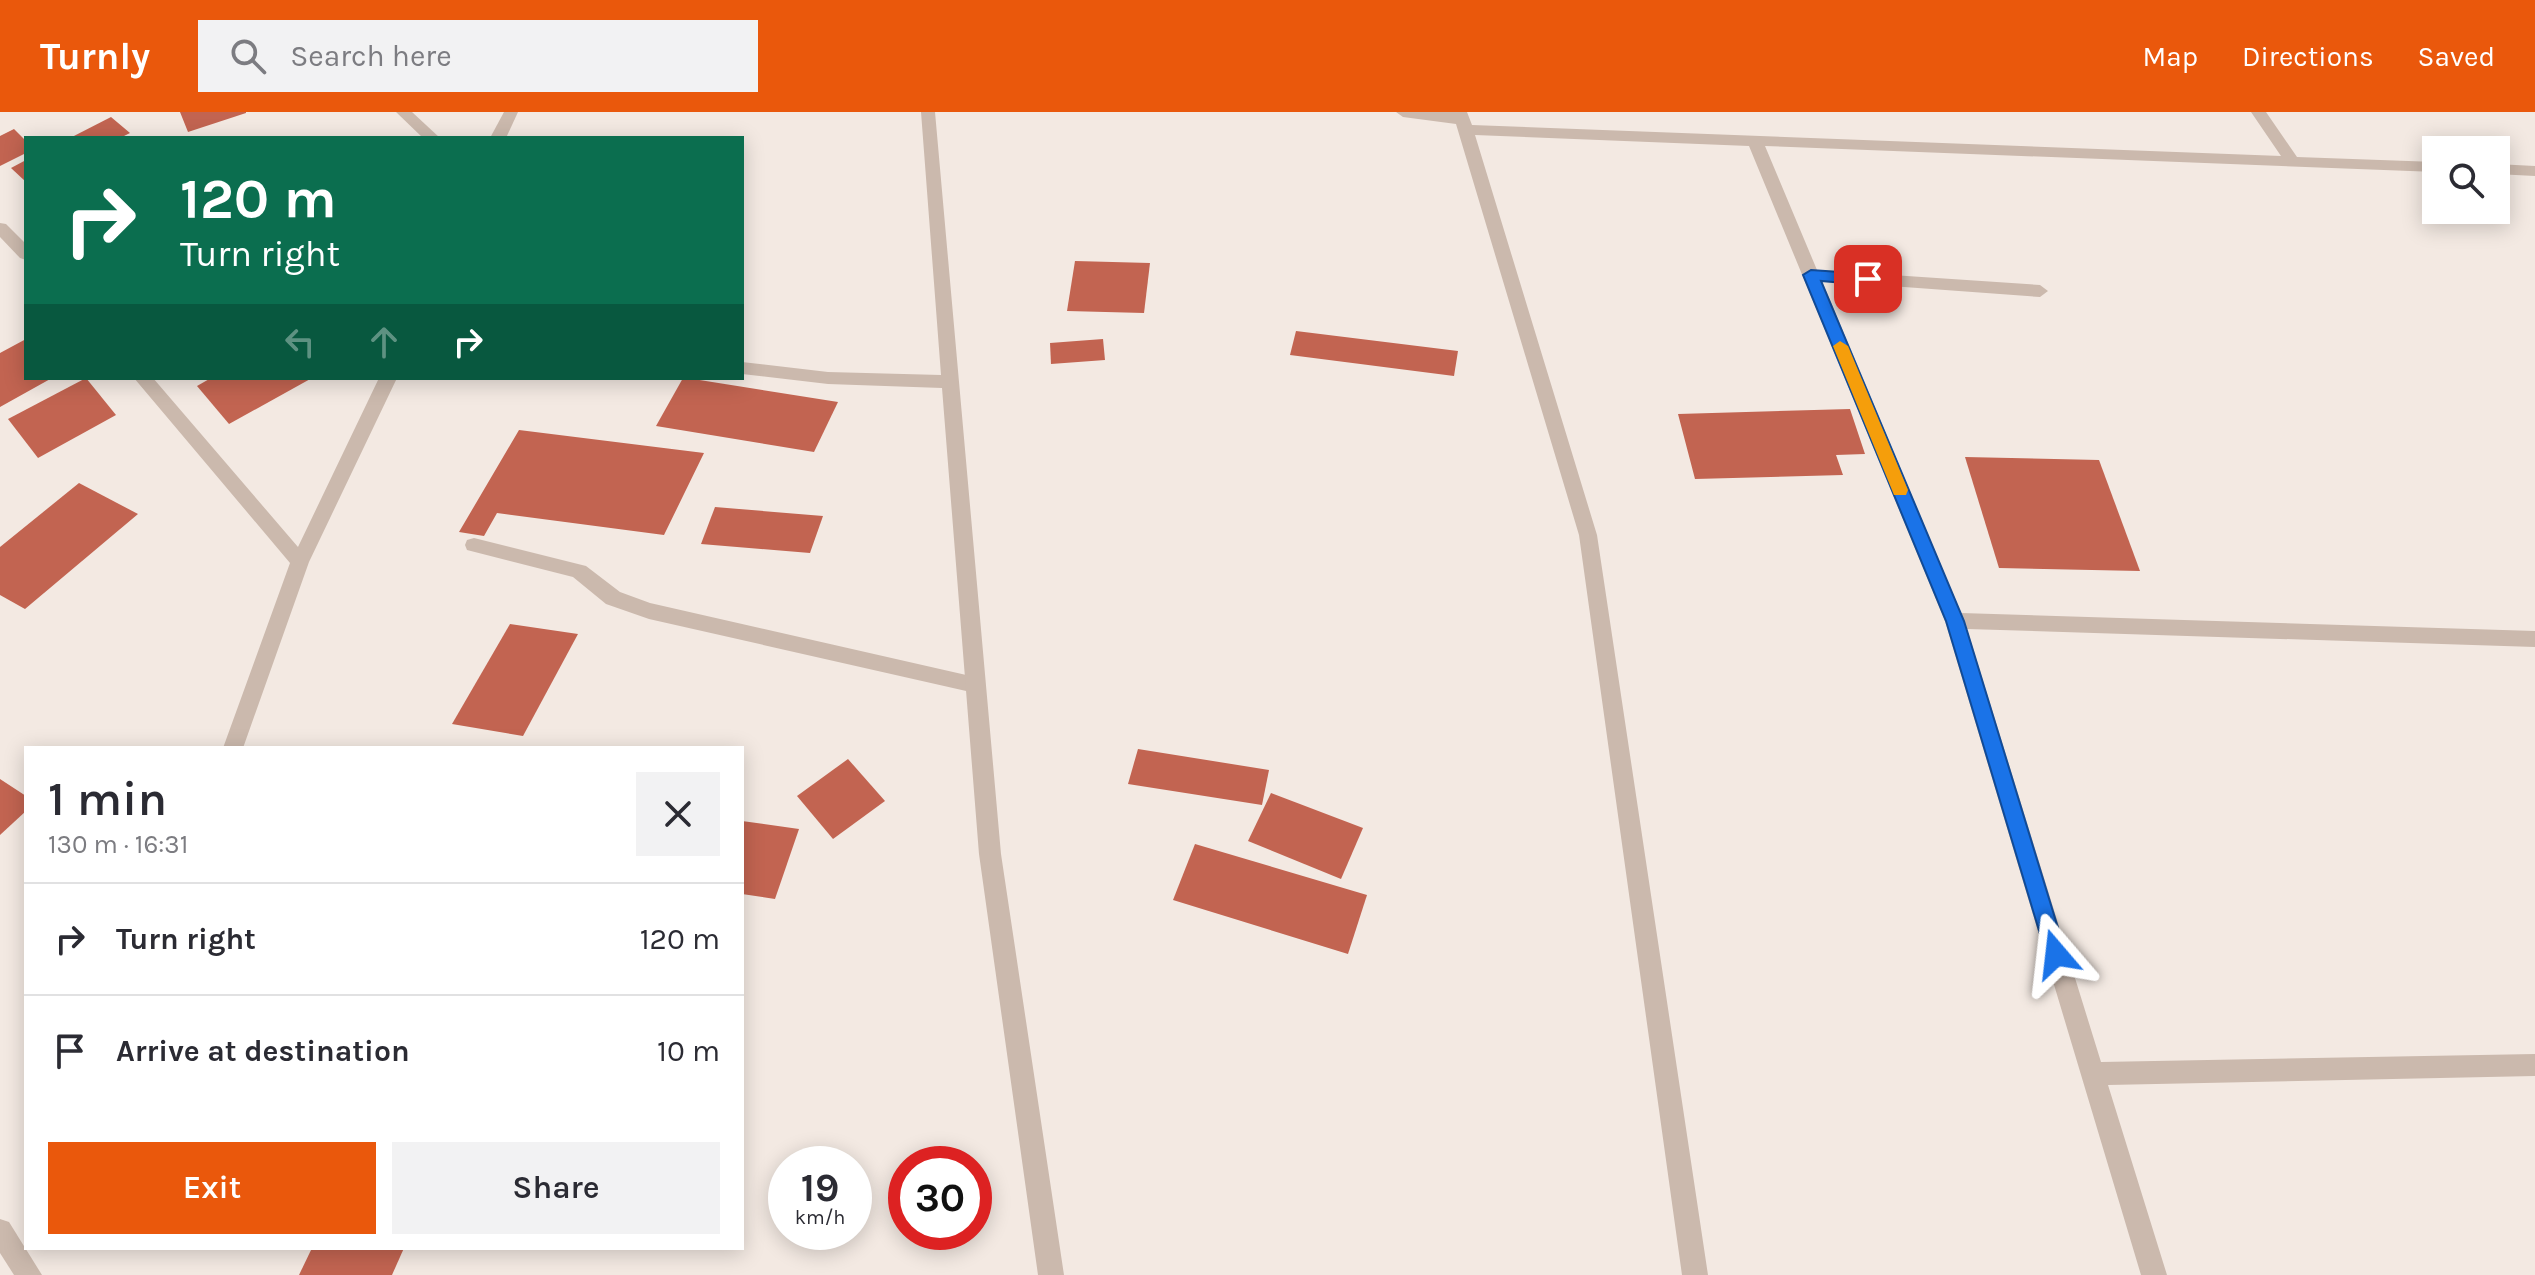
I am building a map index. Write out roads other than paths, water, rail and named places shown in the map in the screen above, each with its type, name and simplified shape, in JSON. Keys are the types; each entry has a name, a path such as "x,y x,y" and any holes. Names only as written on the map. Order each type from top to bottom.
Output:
{"street":[{"path":"403,112 430,136"},
{"path":"499,136 511,112"},
{"path":"928,112 990,854 1051,1275"},
{"path":"1403,112 1463,121 1755,141 2422,166"},
{"path":"2258,112 2292,161"},
{"path":"1463,121 1588,535 1695,1275"},
{"path":"1755,141 1955,621 2154,1275"},
{"path":"2510,170 2535,171"},
{"path":"0,228 24,252"},
{"path":"1811,275 2040,291"},
{"path":"744,368 828,378 950,382"},
{"path":"145,380 300,562"},
{"path":"234,746 300,562 387,380"},
{"path":"474,545 579,571 613,598 649,611 975,685"},
{"path":"1955,621 2535,639"},
{"path":"2093,1074 2535,1065"},
{"path":"0,1231 25,1265"}]}
